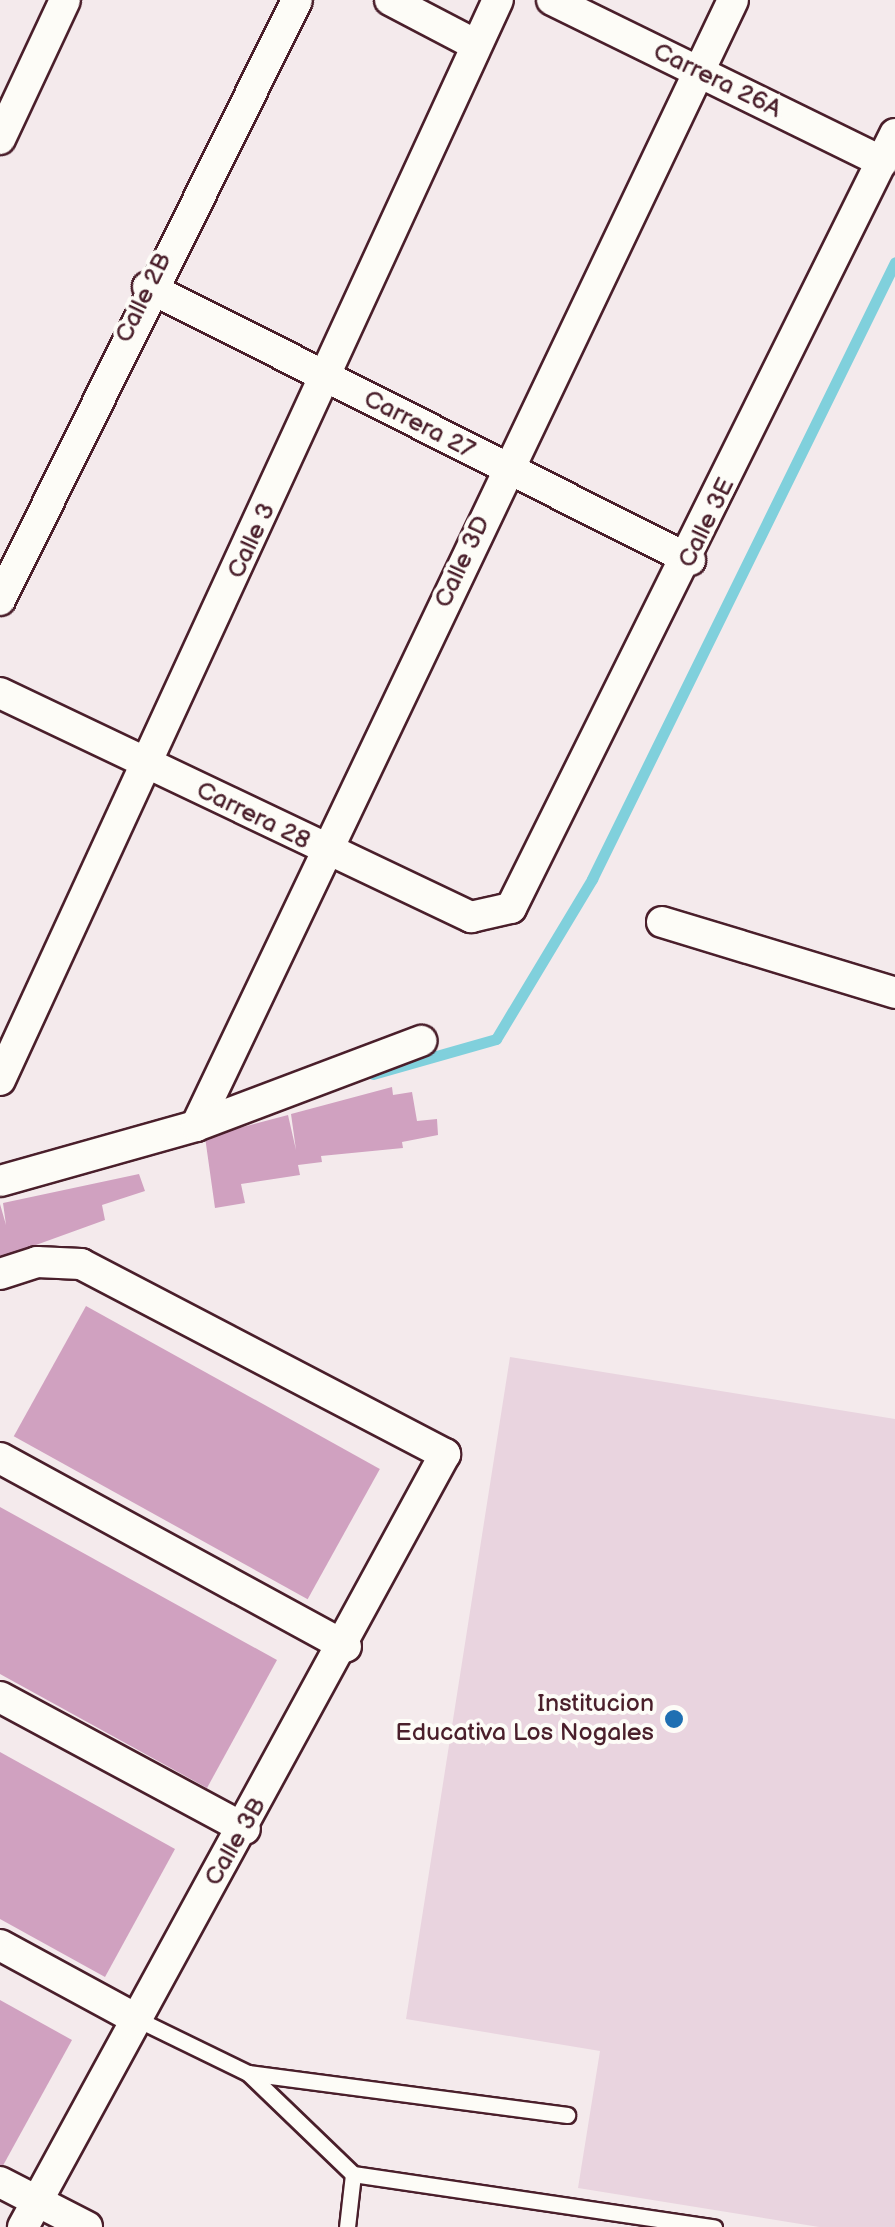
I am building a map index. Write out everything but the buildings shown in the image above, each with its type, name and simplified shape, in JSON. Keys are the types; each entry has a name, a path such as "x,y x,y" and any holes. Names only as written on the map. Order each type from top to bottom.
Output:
{"street":[{"path":"0,139 10,88 65,0"},
{"name":"Calle 2B","path":"0,600 148,288 297,0"},
{"path":"390,0 476,45"},
{"name":"Calle 3","path":"0,1080 327,379 498,0"},
{"name":"Carrera 26A","path":"552,0 882,162"},
{"name":"Calle 3D","path":"196,1126 506,469 733,0"},
{"name":"Calle 3E","path":"511,908 690,560 895,134"},
{"name":"Carrera 27","path":"148,288 690,560"},
{"name":"Carrera 28","path":"0,693 326,852 471,917 511,908"},
{"path":"662,922 895,993"},
{"path":"0,1182 196,1126 421,1042"},
{"name":"Calle 3B","path":"0,1274 36,1262 81,1264 445,1454 346,1646 245,1828 131,2016 31,2214"},
{"path":"0,1458 346,1646"},
{"path":"0,1697 245,1828"},
{"path":"0,1946 131,2016"},
{"path":"0,2182 31,2214 87,2227"}],"lane":[{"path":"131,2016 248,2072 567,2115"},
{"path":"248,2072 353,2174 714,2227"},
{"path":"347,2227 353,2174"}],"shaded area":[{"name":"Institucion Educativa Los Nogales","path":"510,1357 895,1419 895,2227 819,2227 578,2188 600,2051 406,2019"}],"waterway":[{"path":"373,1074 496,1039 592,879 895,262"}],"place":[{"name":"Institucion Educativa Los Nogales","path":"674,1719"}]}
